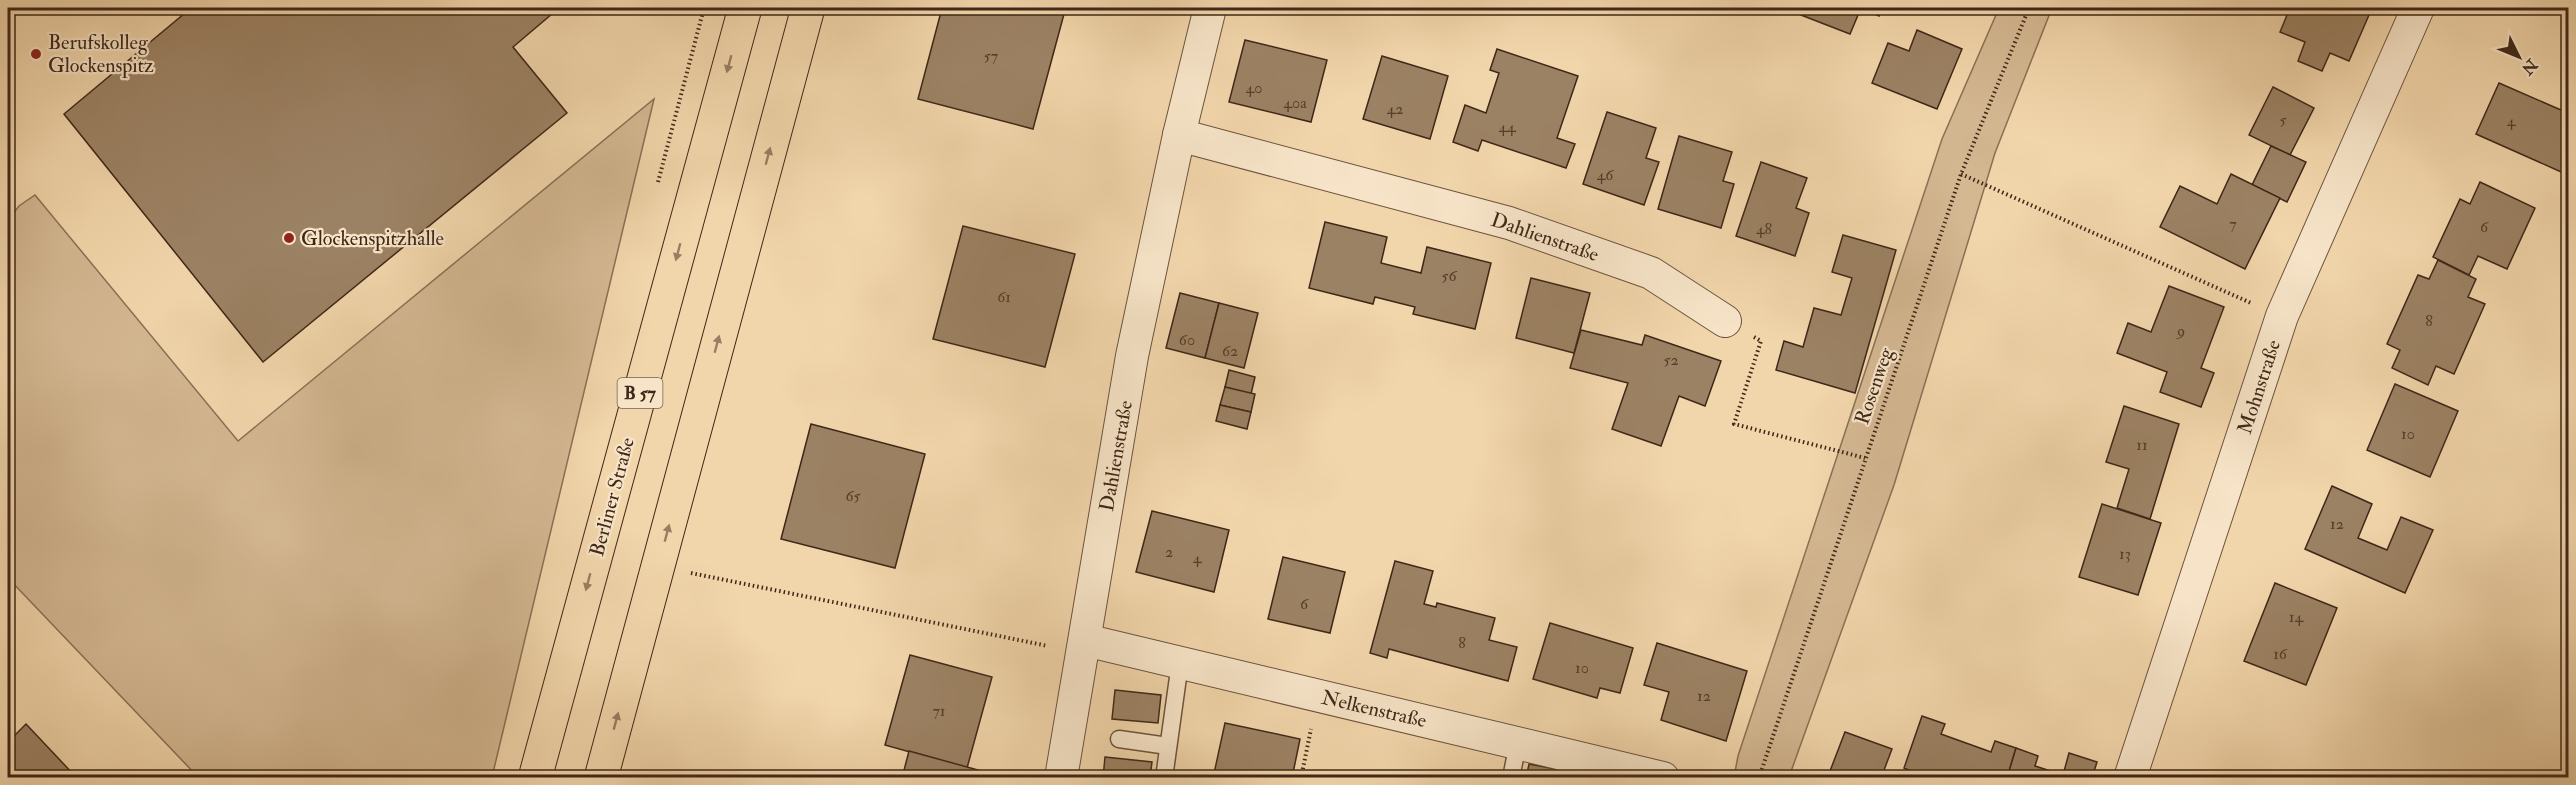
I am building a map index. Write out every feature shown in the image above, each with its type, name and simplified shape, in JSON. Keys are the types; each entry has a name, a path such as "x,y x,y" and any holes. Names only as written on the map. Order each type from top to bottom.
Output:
{"main road":[{"name":"Berliner Straße","path":"535,777 745,8"},
{"path":"601,777 808,8"}],"street":[{"name":"Dahlienstraße","path":"1061,777 1132,356 1179,135 1210,8"},
{"name":"Mohnstraße","path":"2130,777 2282,316 2418,8"},
{"name":"Dahlienstraße","path":"1179,135 1509,223 1651,273 1725,321"},
{"name":"Nelkenstraße","path":"1084,640 1663,777"}],"lane":[{"path":"1164,777 1180,663"},
{"path":"1119,739 1168,746"},
{"path":"1511,777 1518,743"}],"path":[{"name":"Rosenweg","path":"1760,777 1961,174 2028,8"},
{"path":"1961,174 2282,316"},
{"path":"1725,321 1761,341 1734,424 1865,458"},
{"path":"691,573 1046,646 1084,640"},
{"path":"1300,777 1318,696"}],"shaded area":[{"path":"1999,8 2052,8 1995,153 1894,485 1789,777 1734,777 1738,756 1942,139"},
{"path":"654,99 492,777 198,777 8,578 8,220 19,206 35,195 238,441"}],"building":[{"path":"8,8 22,9 8,22"},
{"name":"Glockenspitzhalle","path":"191,8 559,8 513,47 567,113 263,362 64,114"},
{"path":"942,8 1038,8 1064,14 1033,129 918,99"},
{"path":"1100,8 1127,8 1126,14"},
{"path":"1804,8 1861,8 1850,34 1801,15"},
{"path":"1861,8 1882,8 1879,16"},
{"path":"2290,8 2372,8 2349,61 2330,53 2322,71 2298,61 2305,42 2280,32"},
{"path":"1917,30 1962,49 1937,109 1872,83 1888,43 1909,51"},
{"path":"1245,40 1327,60 1311,122 1229,102"},
{"path":"1497,49 1578,76 1557,138 1575,144 1566,168 1482,140 1478,151 1453,142 1465,105 1486,113 1499,73 1490,70"},
{"path":"1382,56 1448,76 1430,139 1363,119"},
{"path":"2499,83 2568,113 2568,175 2476,134"},
{"path":"2273,87 2314,108 2290,155 2249,135"},
{"path":"1607,112 1656,128 1646,158 1659,162 1644,205 1583,184"},
{"path":"1679,136 1732,152 1723,181 1734,184 1721,228 1658,209"},
{"path":"2271,146 2306,162 2287,202 2252,185"},
{"path":"1761,162 1807,178 1796,208 1809,213 1795,256 1736,236"},
{"path":"2231,174 2280,198 2245,269 2160,227 2180,186 2217,204"},
{"path":"2480,182 2535,208 2507,269 2478,256 2469,275 2433,257 2460,199 2470,204"},
{"path":"1325,222 1387,237 1381,263 1421,273 1427,247 1491,263 1475,329 1413,314 1415,307 1375,297 1373,304 1309,288"},
{"path":"963,226 1075,254 1045,367 933,339"},
{"path":"1843,235 1896,250 1855,393 1776,370 1784,341 1803,347 1814,308 1841,315 1852,278 1832,272"},
{"path":"2438,260 2476,279 2468,297 2485,304 2454,374 2436,366 2428,385 2392,368 2400,350 2387,344 2418,275 2429,279"},
{"path":"1531,278 1590,293 1574,353 1516,338"},
{"path":"2169,286 2224,307 2201,368 2214,373 2201,407 2160,392 2167,372 2117,353 2128,323 2151,332"},
{"path":"1180,293 1219,303 1205,358 1166,348"},
{"path":"1219,303 1258,313 1244,368 1205,358"},
{"path":"1581,330 1642,345 1645,335 1721,361 1705,406 1679,396 1661,446 1612,429 1628,383 1570,368"},
{"path":"1229,370 1255,377 1251,394 1225,387"},
{"path":"2395,384 2458,411 2430,477 2367,450"},
{"path":"1225,387 1255,394 1251,412 1220,405"},
{"path":"1220,405 1251,412 1247,429 1216,421"},
{"path":"2124,406 2179,424 2150,519 2117,508 2129,469 2106,462"},
{"path":"811,424 925,454 895,568 781,539"},
{"path":"2332,486 2372,504 2358,538 2387,550 2401,517 2433,530 2405,593 2305,549"},
{"path":"2102,504 2161,523 2138,595 2079,577"},
{"path":"1152,511 1229,530 1214,592 1136,572"},
{"path":"1283,557 1345,572 1330,633 1268,619"},
{"path":"1395,561 1433,571 1424,604 1436,607 1437,603 1495,618 1489,640 1517,647 1508,681 1389,649 1387,658 1370,653"},
{"path":"2275,583 2337,608 2306,685 2244,661"},
{"path":"1550,623 1633,648 1620,693 1600,688 1597,698 1533,679"},
{"path":"1657,643 1747,671 1726,741 1661,720 1669,692 1644,685"},
{"path":"910,655 992,677 967,768 885,745"},
{"path":"1115,690 1161,695 1158,723 1112,719"},
{"path":"1922,716 1945,724 1941,734 1991,752 1995,741 2016,748 2007,778 1927,778 1904,768"},
{"path":"1225,723 1300,739 1292,778 1213,778"},
{"path":"26,724 75,776 8,778 8,742"},
{"path":"1845,732 1892,749 1881,778 1847,778 1830,771"},
{"path":"2016,748 2038,756 2035,766 2063,775 2069,753 2097,762 2092,778 2007,778"},
{"path":"909,751 989,773 988,778 902,778"},
{"path":"1105,757 1152,762 1150,778 1103,778"},
{"path":"1529,764 1583,774 1583,778 1526,778"}],"place":[{"name":"Berufskolleg Glockenspitz","path":"36,54"},
{"name":"Glockenspitzhalle","path":"289,238"}]}
